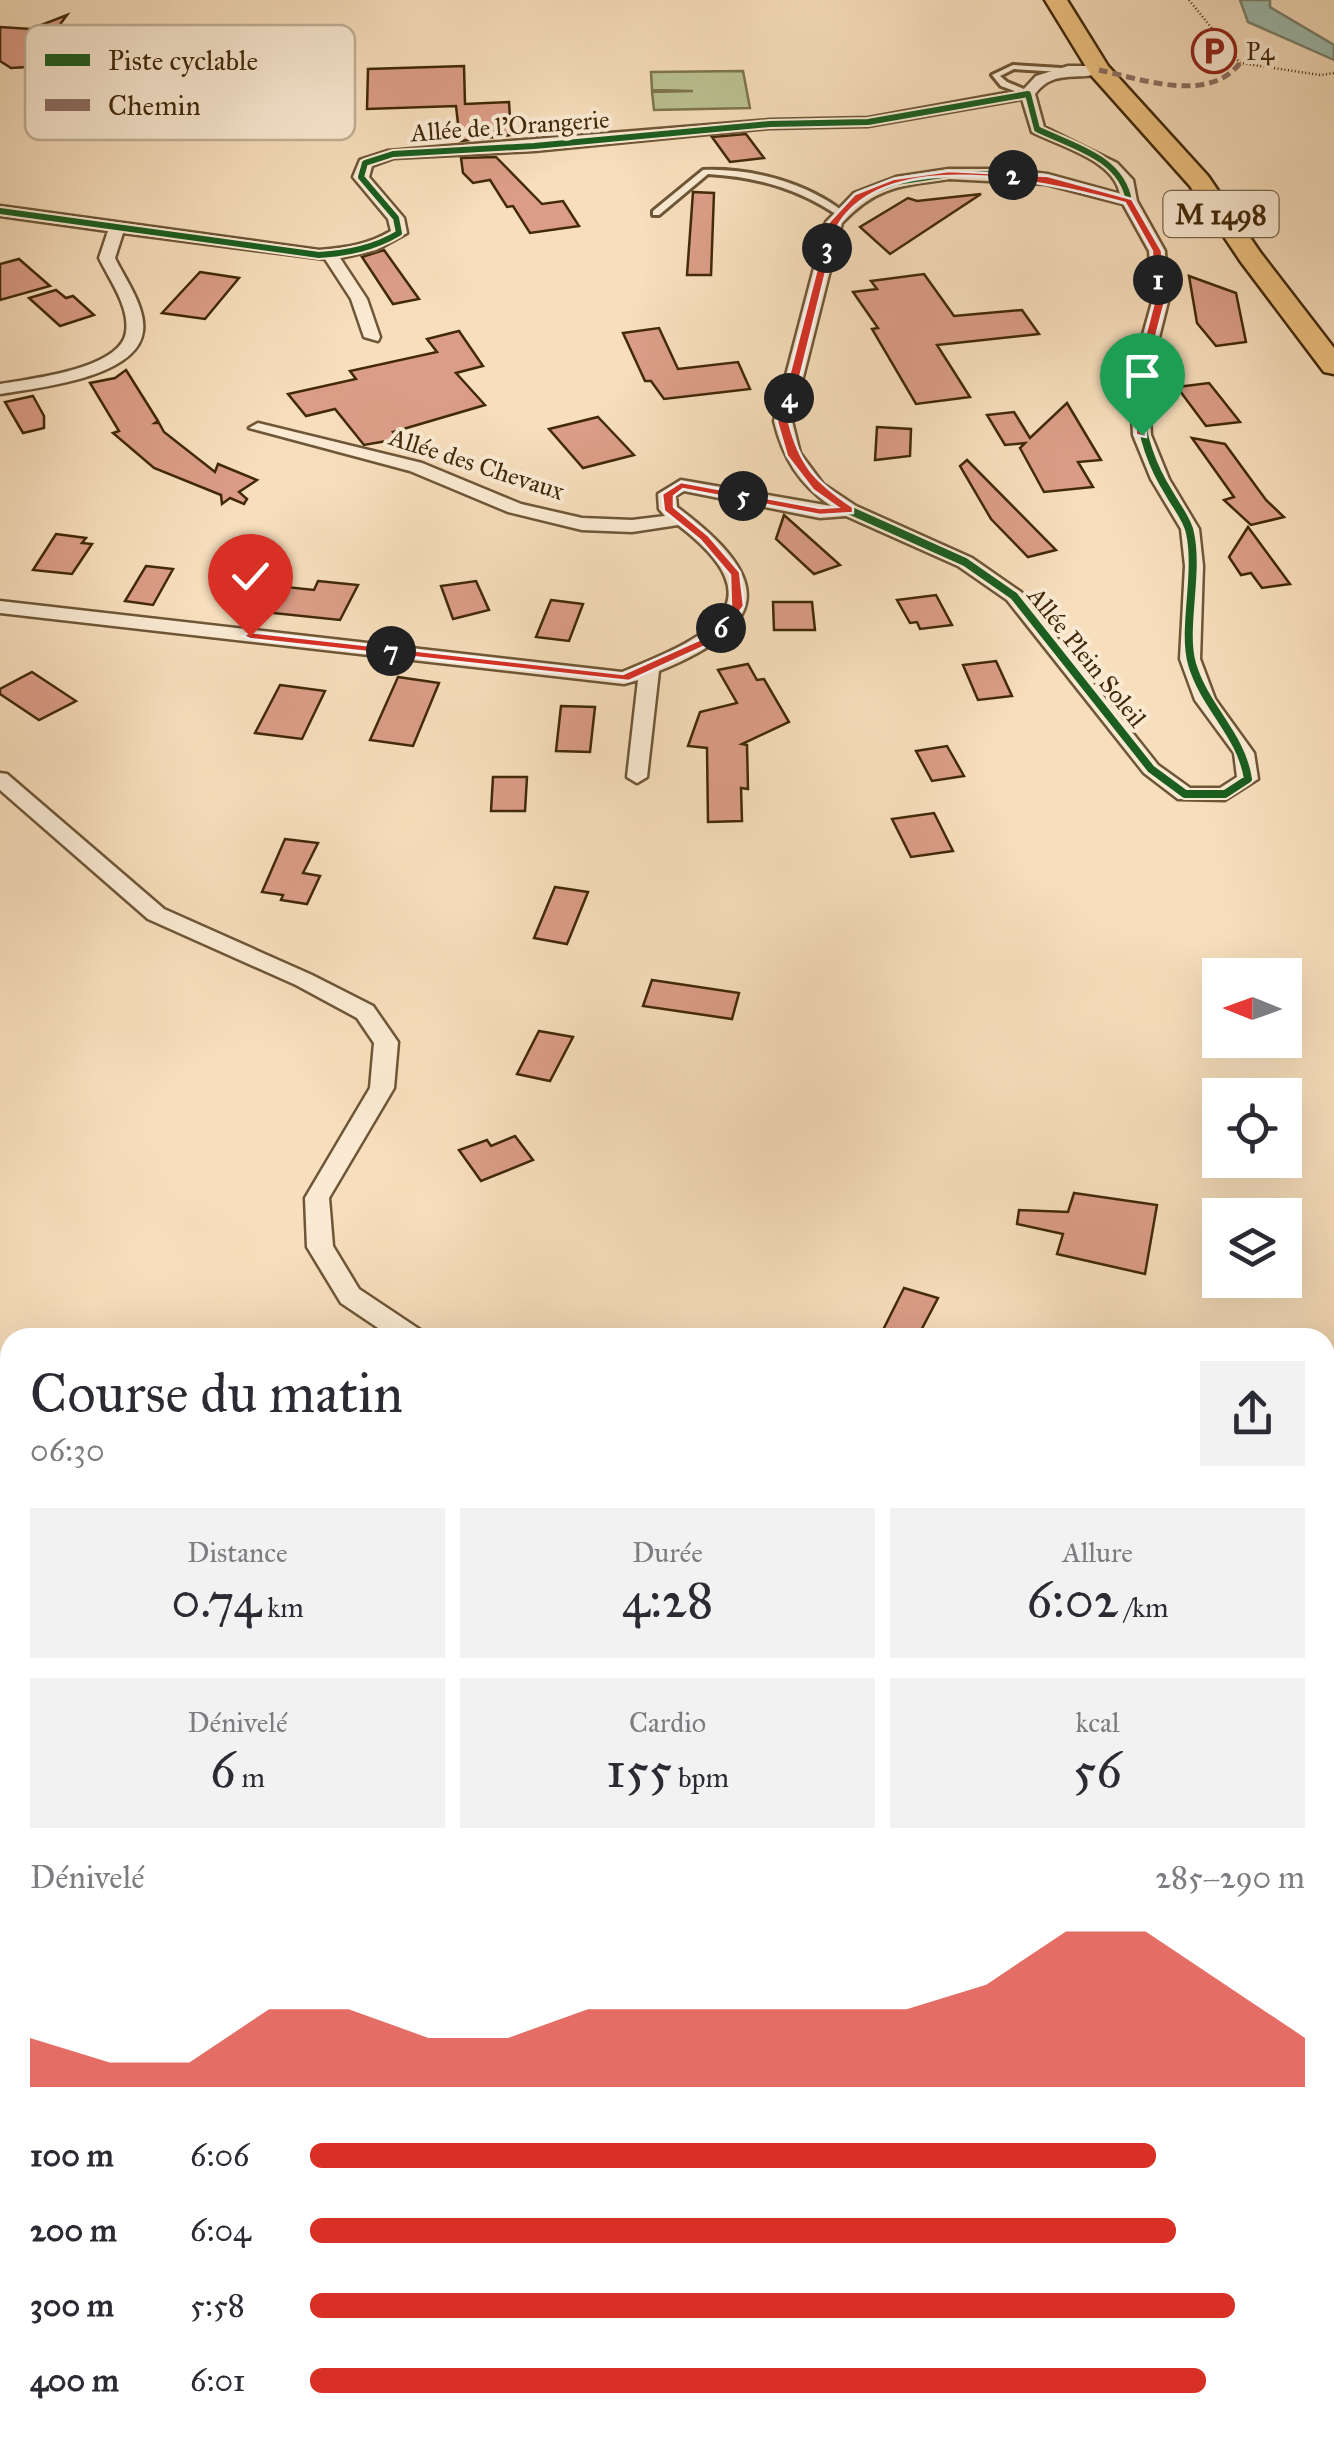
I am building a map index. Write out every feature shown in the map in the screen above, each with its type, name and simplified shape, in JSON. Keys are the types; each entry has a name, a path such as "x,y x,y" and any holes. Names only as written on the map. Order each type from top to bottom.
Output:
{"main road":[{"name":"M 1498","path":"1056,0 1098,70 1200,181 1250,257 1334,366"}],"street":[{"path":"1028,94 1044,76 1061,70 1098,70"},
{"name":"Allée Plein Soleil","path":"842,214 834,222 783,422 791,453 817,488 848,510 965,562 1014,596 1152,769 1184,794 1226,794 1248,780 1244,753 1206,700 1190,659 1194,566 1190,529 1160,479 1142,435 1139,382 1160,302 1157,251 1129,201 1125,180 1112,166 1036,129 1028,94"},
{"name":"Allée de l'Orangerie","path":"0,211 329,254 368,249 399,233 396,218 361,177 365,163 394,154 534,146 770,124 868,122 1028,94"},
{"path":"842,214 859,196 896,182 949,174 1048,179 1129,201"},
{"path":"0,389 86,372 124,354 135,336 133,316 107,258 117,227"},
{"path":"329,254 359,300 372,337"},
{"name":"Allée des Chevaux","path":"258,428 416,466 514,508 582,524 632,526 681,519"},
{"path":"0,607 624,678 714,638 737,606 736,574 704,538 668,508 668,494 681,485 820,512 848,510"},
{"path":"637,777 650,667"},
{"path":"0,779 156,914 366,1012 386,1042 382,1088 316,1198 320,1246 350,1296 398,1328"}],"lane":[{"path":"1028,94 998,80 999,71 1014,67 1061,70"},
{"path":"656,213 706,172 784,182 815,195 842,214"}],"path":[{"path":"1189,0 1240,63 1320,75 1334,73"}],"green space":[{"path":"743,71 750,108 654,110 652,92 693,91 652,90 651,72"}],"shaded area":[{"path":"1240,0 1270,0 1270,7 1334,45 1334,60 1248,22"}],"building":[{"path":"67,15 60,25 41,25"},
{"path":"0,27 25,29 25,67 11,68 0,61"},
{"path":"464,66 465,104 509,102 511,135 460,141 456,106 367,109 368,69"},
{"path":"746,134 764,158 730,162 712,137"},
{"path":"496,157 542,204 563,201 579,226 530,233 490,180 473,183 463,173 461,158"},
{"path":"693,192 714,193 711,275 687,275"},
{"path":"981,194 890,254 860,227 908,198 917,201"},
{"path":"384,250 419,299 393,304 362,257"},
{"path":"19,259 50,286 0,300 0,264"},
{"path":"200,272 239,278 205,319 162,313"},
{"path":"924,274 954,316 1022,310 1039,334 937,345 970,397 916,404 872,329 878,328 853,292 877,289 871,281"},
{"path":"1189,276 1236,293 1246,342 1216,346 1197,323"},
{"path":"56,290 66,298 73,296 94,315 60,326 29,298"},
{"path":"659,328 678,369 738,362 750,389 664,399 651,381 645,381 623,333"},
{"path":"459,331 483,366 456,373 485,405 393,432 398,439 364,445 335,409 306,416 288,394 356,379 350,371 437,352 427,339"},
{"path":"126,370 164,432 215,472 218,464 257,480 239,492 247,499 244,504 230,498 222,504 221,495 154,468 113,433 119,431 90,383 115,378"},
{"path":"1209,383 1240,422 1206,426 1177,387"},
{"path":"33,396 44,416 44,428 23,433 5,402"},
{"path":"1067,403 1101,460 1078,462 1093,487 1044,492 1020,448 1025,443 1005,445 987,415 1014,412 1030,438"},
{"path":"598,417 634,455 583,468 549,429"},
{"path":"877,427 911,429 910,456 875,460"},
{"path":"1192,438 1225,444 1266,500 1284,517 1251,525 1224,500 1234,497"},
{"path":"967,460 1056,550 1028,557 991,519 960,466"},
{"path":"784,515 840,565 814,574 776,539"},
{"path":"1248,527 1290,584 1262,588 1251,573 1241,575 1229,557"},
{"path":"56,534 86,538 82,543 92,544 72,574 33,570"},
{"path":"146,566 173,569 153,605 125,601"},
{"path":"318,581 358,585 340,620 253,611 268,585 314,590"},
{"path":"476,581 489,610 453,619 441,586"},
{"path":"936,595 952,625 920,629 917,622 910,623 897,600"},
{"path":"551,600 583,604 569,641 536,637"},
{"path":"773,602 812,602 815,630 774,630"},
{"path":"996,661 1012,696 978,700 963,665"},
{"path":"748,664 757,680 764,679 789,722 742,744 747,745 748,789 741,788 742,821 708,822 707,748 688,746 700,712 737,703 718,670"},
{"path":"32,672 76,701 39,720 0,694 0,689"},
{"path":"398,677 439,683 413,746 370,740"},
{"path":"280,685 325,691 302,739 255,733"},
{"path":"561,706 595,707 590,752 556,751"},
{"path":"947,746 964,776 932,781 916,751"},
{"path":"493,777 527,777 525,811 491,811"},
{"path":"934,813 953,851 911,857 892,819"},
{"path":"285,839 318,843 303,873 320,876 307,904 262,892"},
{"path":"555,887 588,892 567,944 534,938"},
{"path":"652,980 739,993 732,1019 643,1006"},
{"path":"539,1031 573,1037 550,1081 517,1074"},
{"path":"515,1136 533,1160 481,1181 459,1150 487,1140 491,1146"},
{"path":"1074,1193 1157,1205 1145,1274 1057,1254 1063,1234 1017,1224 1019,1210 1068,1212"},
{"path":"904,1288 938,1298 922,1328 884,1328"}],"marked path":[{"path":"1099,70 1197,85 1230,75 1240,63"}],"cycle path":[{"path":"0,211 319,255 341,253 370,247 399,233 396,218 361,177 365,163 393,154 534,146 770,124 868,122 1028,94 1037,129 1112,166 1125,180 1129,201 1157,251 1160,302 1139,381 1142,435 1160,479 1190,529 1194,566 1190,659 1205,700 1244,753 1248,779 1225,794 1185,794 1151,769 1014,596 965,562 849,510 817,488 791,453 783,421 834,222 859,196 896,182 949,174 1005,174 1047,179 1129,201"}],"place":[{"name":"P4","path":"1214,51"}],"route":[{"path":"250,636 624,678 714,638 737,606 736,574 704,538 668,508 668,494 681,485 820,512 848,510 817,488 791,453 783,422 834,222 859,196 896,182 949,174 1005,174 1048,179 1129,201 1157,251 1160,302 1139,382 1142,435"}]}
